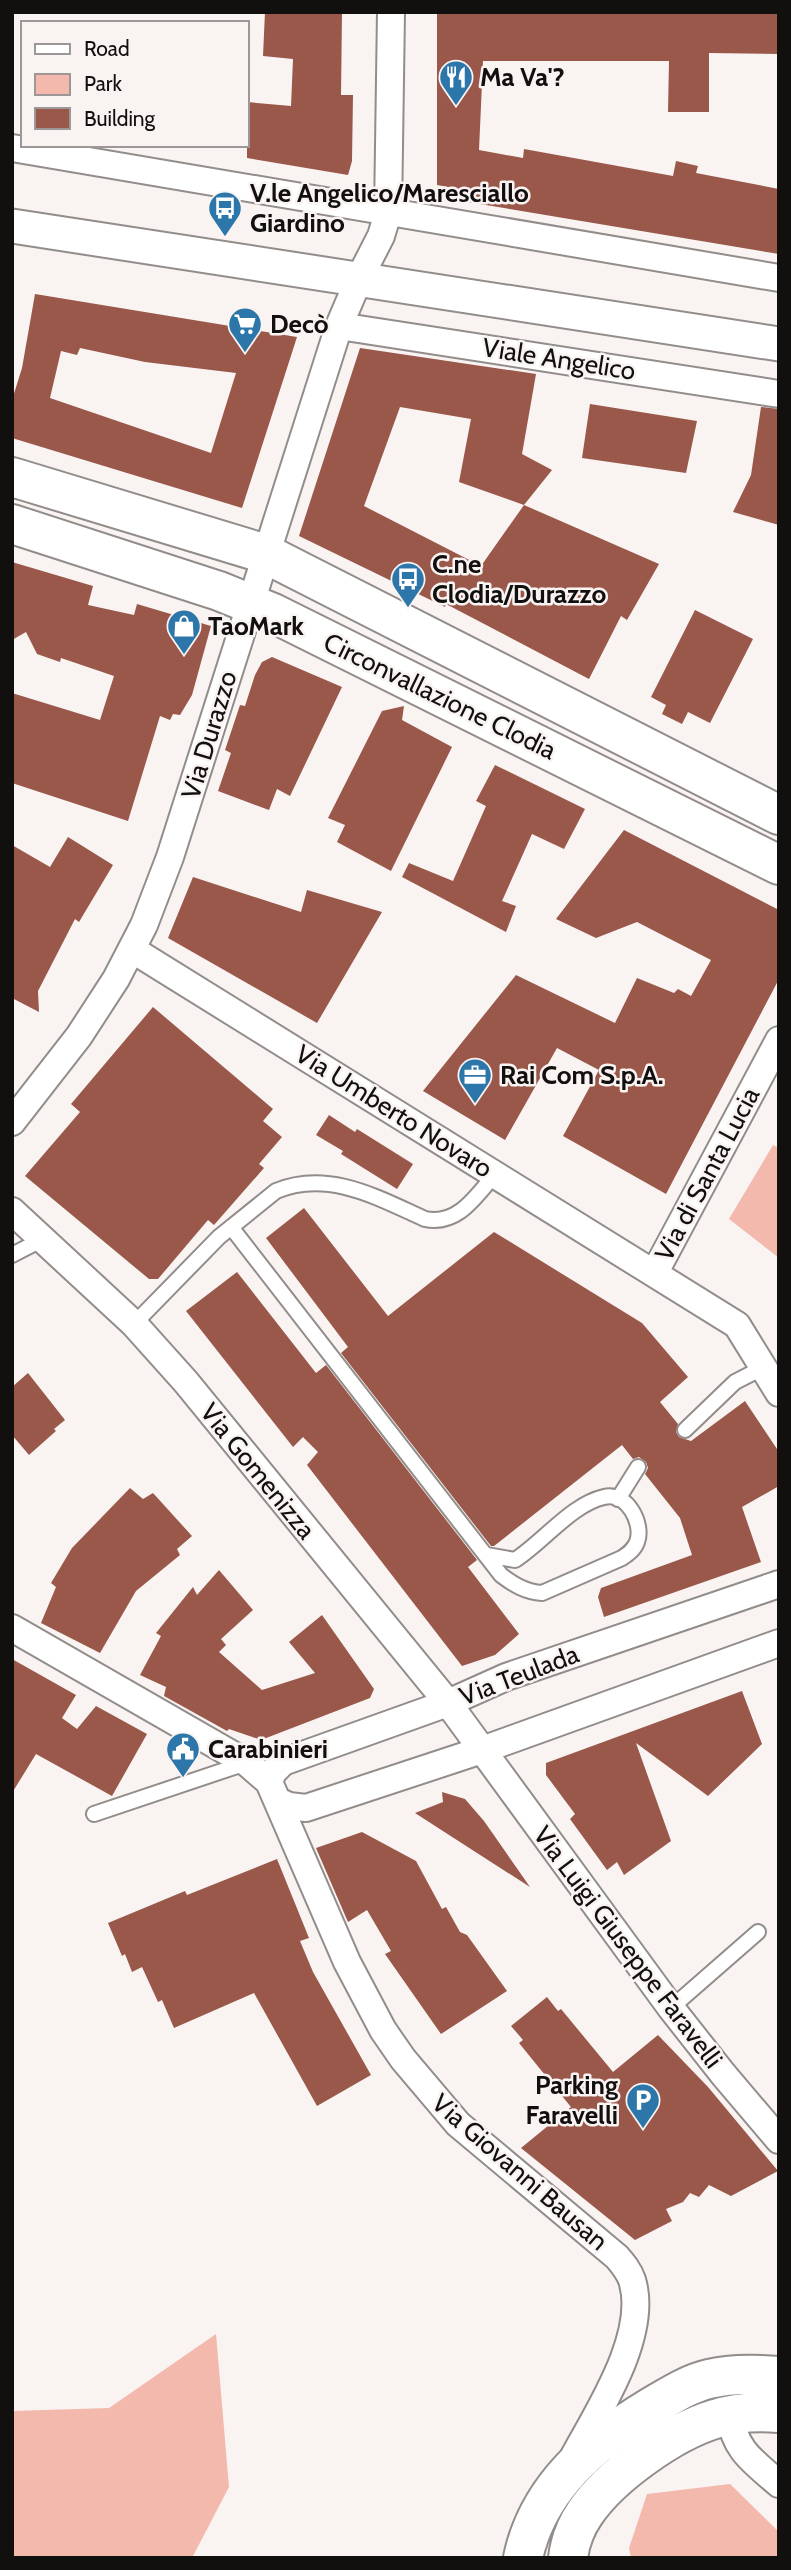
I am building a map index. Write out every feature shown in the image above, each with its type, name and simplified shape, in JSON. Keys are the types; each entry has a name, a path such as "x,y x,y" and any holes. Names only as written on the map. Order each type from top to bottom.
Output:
{"main road":[{"name":"Circonvallazione Clodia","path":"12,477 266,554 779,815"},
{"name":"Circonvallazione Clodia","path":"12,524 219,591 309,630 779,865"},
{"path":"523,2558 539,2512 565,2473 593,2446 619,2427 692,2384 711,2378 738,2375 779,2376"},
{"path":"568,2558 572,2538 587,2510 618,2478 657,2449 699,2424 744,2412 779,2413"}],"street":[{"path":"359,279 385,224 391,12"},
{"path":"12,148 385,224 779,278"},
{"name":"Viale Angelico","path":"12,226 779,344"},
{"name":"Via Durazzo","path":"12,1122 79,1036 133,950 170,857 339,326 359,279"},
{"name":"Viale Angelico","path":"339,326 779,394"},
{"name":"Via Umberto Novaro","path":"133,950 737,1325 779,1393"},
{"name":"Via di Santa Lucia","path":"655,1272 779,1040"},
{"name":"Via Gomenizza","path":"12,1212 134,1324 186,1382 447,1703 482,1750"},
{"name":"Via Teulada","path":"274,1792 273,1772 283,1762 447,1703 506,1677 779,1584"},
{"path":"12,1628 247,1763 289,1806 306,1808 482,1750 779,1643"},
{"name":"Via Luigi Giuseppe Faravelli","path":"482,1750 671,2008 779,2140"},
{"name":"Via Giovanni Bausan","path":"274,1792 347,1962 383,2030 403,2059 458,2124 617,2257 628,2272 635,2303 627,2346 609,2390 565,2473"},
{"path":"730,2415 734,2439 739,2447 779,2484"}],"lane":[{"path":"134,1324 231,1227 276,1191 312,1182 346,1186 425,1219 446,1221 474,1199 496,1173"},
{"path":"231,1227 501,1575 513,1584 532,1593 542,1593 622,1558 638,1541 638,1524 635,1516 618,1499 606,1496 593,1501 515,1560 487,1555"},
{"path":"12,1255 43,1239"},
{"path":"685,1430 730,1387 764,1367"},
{"path":"618,1499 638,1467"},
{"path":"94,1814 247,1763"},
{"path":"671,2008 758,1932"}],"green space":[{"path":"773,1145 779,1148 779,1258 729,1219"},
{"path":"216,2334 229,2487 192,2558 12,2558 12,2411 109,2408"},
{"path":"730,2484 779,2532 779,2558 631,2558 629,2548 647,2494"}],"building":[{"path":"265,12 342,12 341,95 353,95 352,161 348,175 247,158 248,102 291,106 293,59 263,56"},
{"path":"437,12 779,12 779,54 709,53 709,112 668,112 669,61 483,61 479,150 523,158 524,149 673,176 676,161 698,166 696,173 779,189 779,254 468,202 470,191 437,185"},
{"path":"35,294 297,337 242,508 12,438 12,400 22,368","holes":["80,348 145,362 236,373 211,453 50,398 61,351 77,355"]},
{"path":"360,348 536,374 522,454 552,470 524,505 659,564 627,620 621,616 589,679 446,604 445,607 299,536","holes":["400,407 471,419 459,482 524,505 481,566 364,506"]},
{"path":"590,404 697,421 686,473 582,458"},
{"path":"761,407 779,409 779,525 733,512 751,475"},
{"path":"12,562 93,586 88,605 134,615 137,604 211,626 192,695 180,715 173,714 170,720 160,716 128,821 12,783 12,693 100,720 114,676 61,658 60,662 37,654 26,632 12,640"},
{"path":"695,610 753,639 710,723 688,712 682,724 662,714 666,705 651,697"},
{"path":"272,657 342,687 290,796 277,789 269,810 218,791 231,753 225,750 240,705 245,706 262,662"},
{"path":"404,706 402,720 452,747 391,871 337,842 345,825 328,818 382,711"},
{"path":"495,765 585,809 564,849 532,834 502,901 516,906 506,932 402,877 409,863 453,881 486,806 476,801"},
{"path":"624,830 779,910 779,979 666,1194 563,1136 599,1070 557,1048 505,1140 423,1091 516,975 615,1023 637,978 674,993 678,989 691,996 711,960 637,922 596,938 556,919"},
{"path":"68,837 113,865 79,922 75,919 38,991 39,1012 12,998 12,845 50,867"},
{"path":"193,877 301,912 307,890 382,912 317,1023 168,938"},
{"path":"153,1007 273,1109 263,1121 282,1137 259,1164 264,1168 214,1225 208,1220 158,1279 149,1279 25,1176 80,1112 71,1104"},
{"path":"329,1115 413,1164 397,1189 316,1135"},
{"path":"304,1208 388,1316 494,1232 642,1323 688,1377 660,1402 678,1424 676,1432 679,1437 691,1441 745,1401 779,1452 779,1486 742,1507 761,1562 604,1617 598,1597 601,1588 692,1555 680,1518 645,1474 648,1468 646,1462 639,1457 633,1459 622,1445 491,1546 341,1353 348,1347 266,1238"},
{"path":"237,1272 316,1373 326,1365 477,1560 468,1567 519,1634 495,1655 462,1666 307,1465 318,1452 303,1437 293,1447 186,1311"},
{"path":"28,1373 65,1420 29,1455 12,1435 12,1387"},
{"path":"130,1488 143,1499 153,1493 192,1536 177,1549 180,1555 136,1591 100,1653 41,1623 56,1587 51,1583 72,1548"},
{"path":"219,1570 253,1610 221,1639 226,1645 219,1652 262,1690 315,1673 289,1642 322,1615 374,1689 370,1698 261,1740 229,1729 227,1731 164,1696 166,1687 140,1675 161,1636 156,1633 193,1587 197,1595"},
{"path":"12,1659 76,1695 62,1718 77,1729 96,1706 147,1734 112,1796 36,1754 12,1793"},
{"path":"742,1691 762,1744 708,1796 636,1743 671,1841 624,1875 617,1862 607,1870 570,1819 575,1814 546,1775 546,1763"},
{"path":"442,1792 465,1799 484,1821 530,1887 415,1813 443,1802"},
{"path":"362,1832 416,1861 442,1909 446,1907 460,1932 467,1935 507,1991 441,2034 385,1954 391,1951 367,1910 348,1922 316,1848"},
{"path":"277,1859 309,1938 300,1941 313,1972 371,2075 317,2106 254,1993 174,2028 162,2000 158,2002 142,1967 132,1972 108,1923 185,1891 187,1895"},
{"name":"Parking Faravelli","path":"547,1997 558,2011 561,2009 613,2072 658,2035 708,2087 778,2171 731,2196 709,2185 699,2197 690,2193 683,2202 666,2209 672,2221 635,2240 521,2148 571,2107 519,2043 523,2040 511,2026"}],"place":[{"name":"Ma Va'?","path":"456,107"},
{"name":"V.le Angelico/Maresciallo Giardino","path":"225,238"},
{"name":"Decò","path":"245,354"},
{"name":"C.ne Clodia/Durazzo","path":"408,609"},
{"name":"TaoMark","path":"184,656"},
{"name":"Rai Com S.p.A.","path":"475,1105"},
{"name":"Carabinieri","path":"183,1779"},
{"name":"Parking Faravelli","path":"643,2130"}]}
